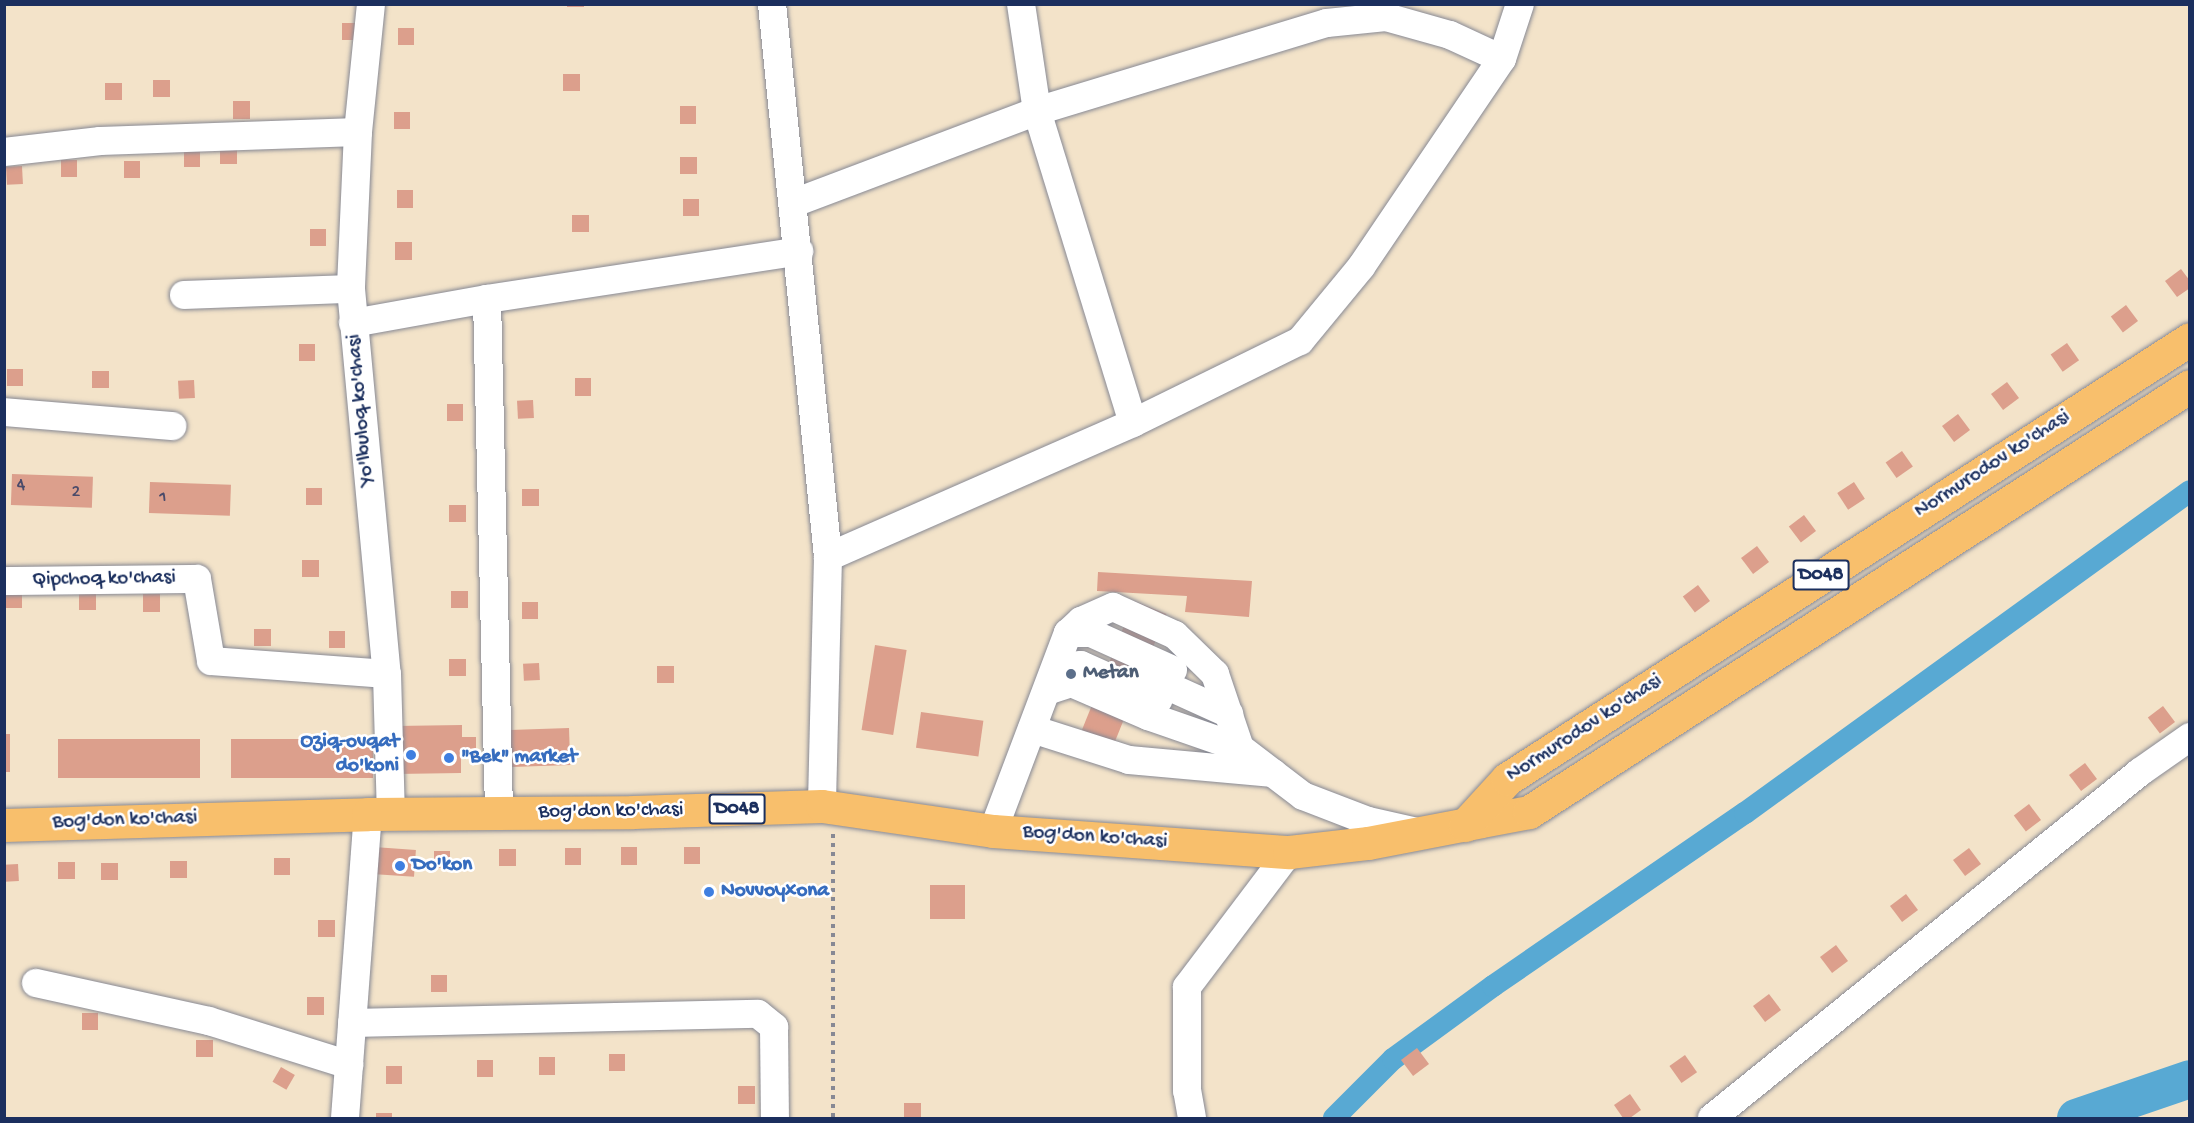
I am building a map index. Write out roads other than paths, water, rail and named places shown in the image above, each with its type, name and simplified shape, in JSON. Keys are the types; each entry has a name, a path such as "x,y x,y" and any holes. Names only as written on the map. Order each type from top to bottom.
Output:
{"main road":[{"name":"Normurodov ko'chasi","path":"1465,825 1507,779 2190,339"},
{"name":"Normurodov ko'chasi","path":"1465,825 1529,813 2190,387"},
{"name":"Bog'don ko'chasi","path":"4,825 827,806 993,831 1289,852 1422,834 1465,825"}],"street":[{"name":"Yo'lbuloq ko'chasi","path":"345,1119 352,1023 379,815 387,674 351,289 358,132 371,4"},
{"path":"772,4 799,251 828,557 827,806"},
{"path":"1021,4 1037,111 1133,423"},
{"path":"828,557 1133,423 1300,341 1361,267 1502,59 1520,4"},
{"path":"794,203 1037,111 1327,23 1386,17 1450,35 1502,59"},
{"path":"4,152 100,141 358,132"},
{"path":"353,323 487,299 799,251"},
{"path":"184,295 351,289"},
{"path":"487,299 500,813"},
{"path":"4,412 172,426"},
{"name":"Qipchoq ko'chasi","path":"4,581 196,579 211,661 387,674"},
{"path":"993,831 1051,681 1091,615 1113,607 1175,635 1273,773 1303,796 1368,820 1422,834"},
{"path":"1051,681 1091,633 1228,712"},
{"path":"1051,681 1081,665 1228,712"},
{"path":"1051,681 1065,700 1139,731 1228,712"},
{"path":"1051,681 1129,760 1273,773"},
{"path":"1712,1119 2140,772 2190,737"},
{"path":"1192,1119 1187,1091 1187,987 1289,852"},
{"path":"36,983 209,1021 349,1065"},
{"path":"352,1023 758,1014 774,1027 775,1119"}],"waterway":[{"path":"1334,1118 1393,1059 1493,986 1745,813 2190,491"},
{"path":"2076,1118 2190,1079"}],"place":[{"name":"Metan","path":"1071,674"},
{"name":"Oziq-ovqat do'koni","path":"411,755"},
{"name":"\"Bek\" market","path":"449,758"},
{"name":"Do'kon","path":"400,866"},
{"name":"Novvoyxona","path":"709,892"}]}
